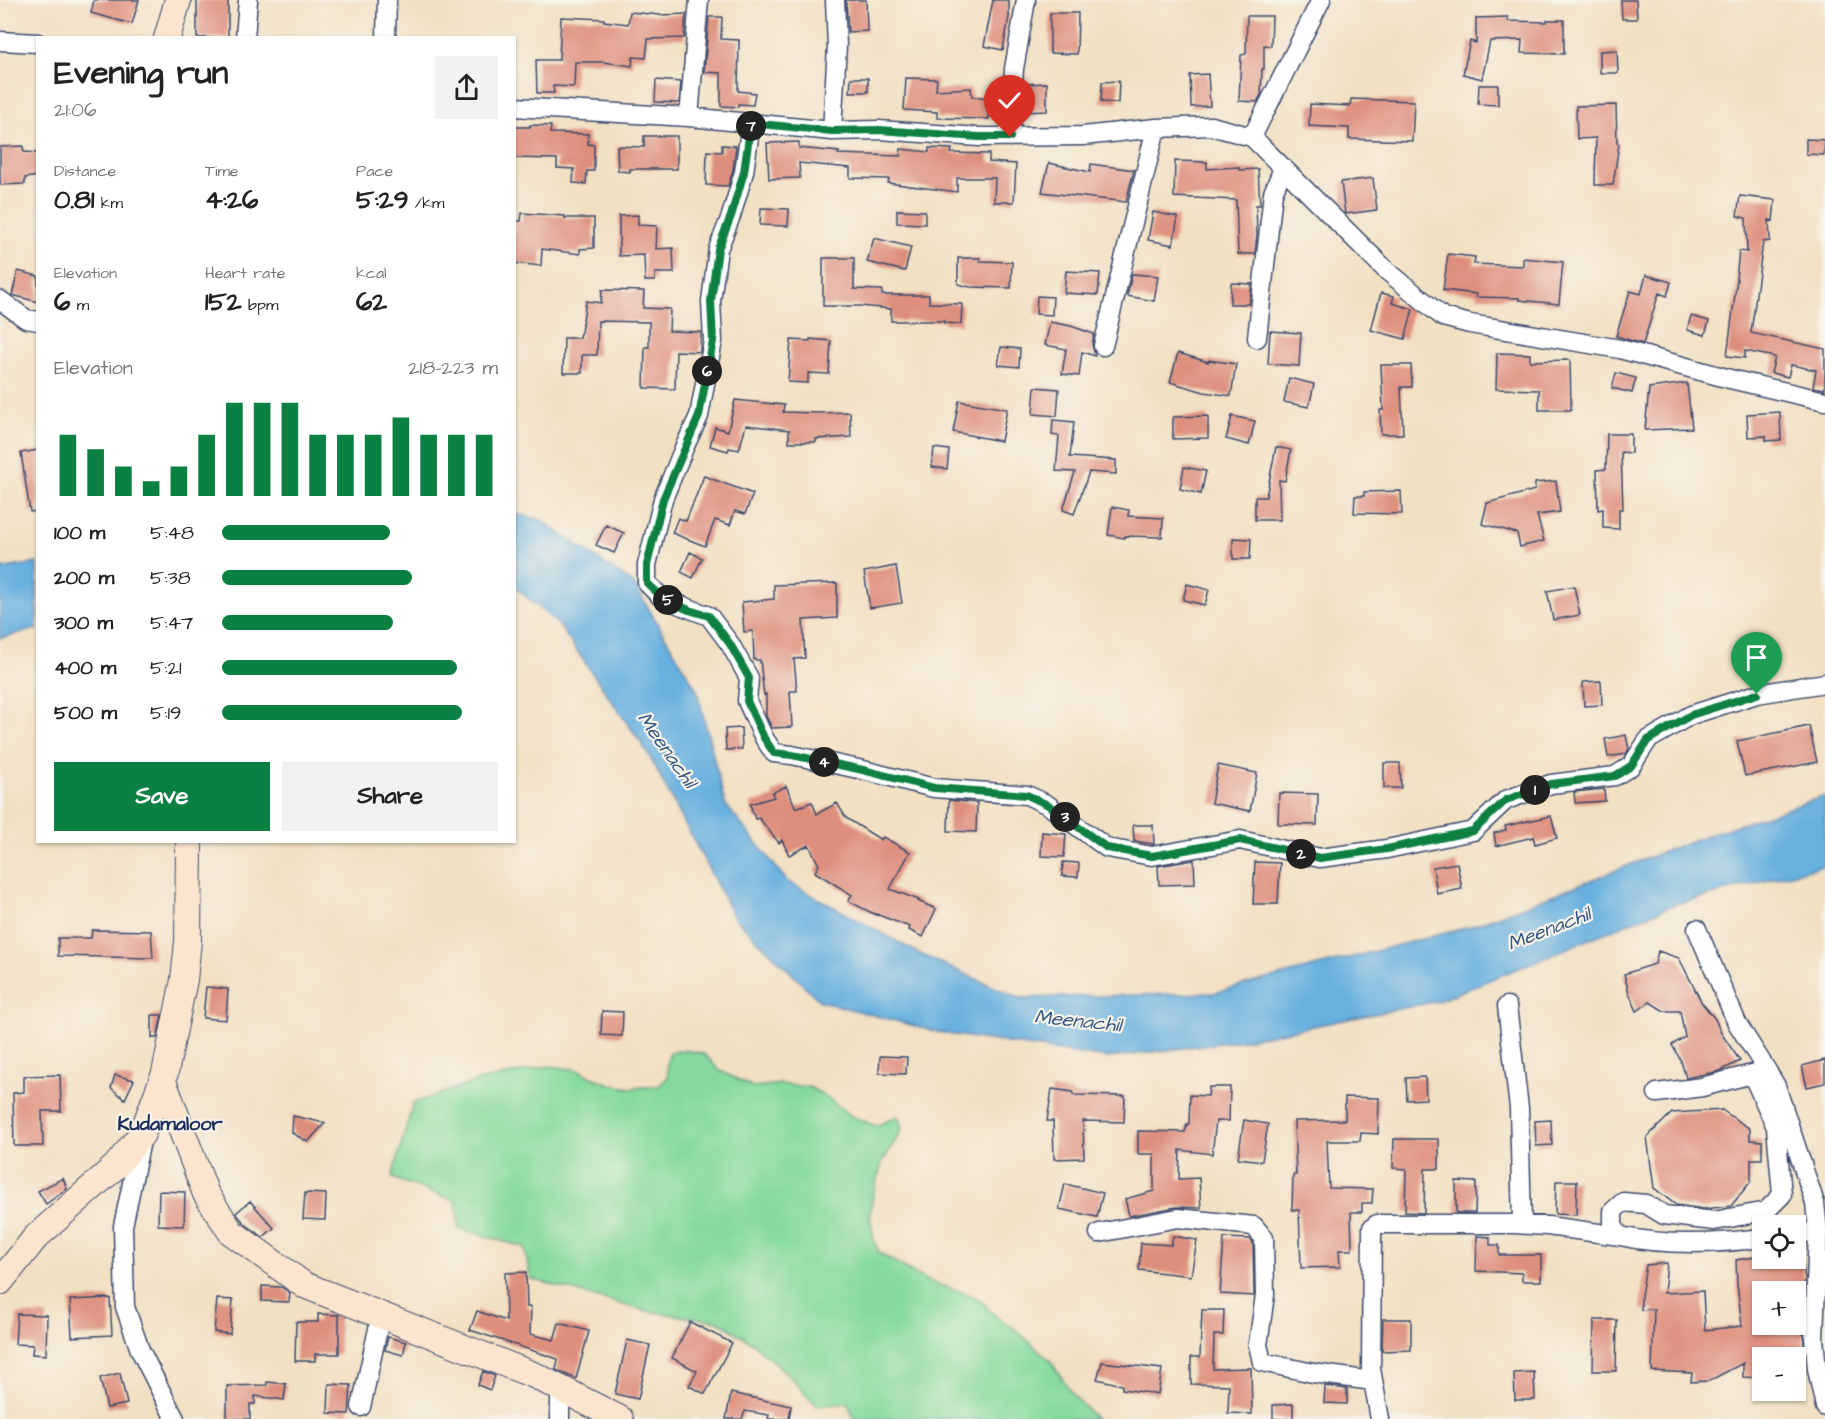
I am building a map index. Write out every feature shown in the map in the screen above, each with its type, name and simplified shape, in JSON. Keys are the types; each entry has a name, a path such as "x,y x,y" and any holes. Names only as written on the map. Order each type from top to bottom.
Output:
{"main road":[{"path":"168,36 178,0"},
{"path":"0,1282 36,1237 116,1166 142,1134 163,1081 184,980 188,942 189,843"},
{"path":"163,1081 206,1194 231,1232 304,1285 536,1376 620,1419"}],"street":[{"path":"245,36 248,0"},
{"path":"386,36 387,0"},
{"path":"689,117 699,0"},
{"path":"832,131 837,46 836,0"},
{"path":"1010,137 1014,69 1026,0"},
{"path":"1252,137 1321,0"},
{"path":"0,41 36,43"},
{"path":"516,107 689,117 832,131 879,130 979,137 1083,136 1156,128 1211,126 1252,137 1386,270 1443,317 1470,324 1620,349 1730,379 1825,401"},
{"path":"751,123 744,172 718,249 711,301 713,341 699,416 663,499 647,565 647,583 663,598 709,616 730,644 749,678 747,701 764,738 774,753 853,768 934,788 1027,795 1048,805 1107,848 1152,856 1240,840 1320,858 1387,849 1473,831 1506,800 1551,784 1615,776 1631,766 1648,740 1691,715 1757,694 1825,683"},
{"path":"1103,346 1156,128"},
{"path":"1257,338 1273,193 1283,168"},
{"path":"0,300 26,319 36,321"},
{"path":"1620,1236 1613,1226 1613,1211 1623,1202 1646,1204 1664,1215 1714,1221 1766,1211 1782,1194 1776,1127 1759,1071 1696,929"},
{"path":"1507,1006 1519,1108 1522,1224"},
{"path":"1657,1094 1702,1087 1759,1071"},
{"path":"1759,1071 1776,1086 1815,1203 1818,1231 1821,1368 1825,1407"},
{"path":"142,1134 123,1226 125,1307 140,1350 175,1419"},
{"path":"1099,1233 1178,1218 1254,1226 1264,1238 1265,1295 1258,1345 1262,1362 1313,1373 1373,1381"},
{"path":"1380,1419 1371,1370 1372,1228 1374,1225 1522,1224 1632,1239 1673,1242 1752,1239"},
{"path":"1806,1233 1818,1231"},
{"path":"361,1407 381,1315"},
{"path":"560,1388 560,1419"}],"green space":[{"path":"686,1050 704,1054 720,1071 753,1087 781,1084 809,1087 853,1117 876,1126 898,1116 902,1129 882,1163 870,1214 874,1241 879,1253 928,1281 973,1296 983,1303 1050,1360 1073,1395 1096,1419 854,1419 848,1403 817,1406 787,1373 751,1342 718,1321 646,1311 531,1279 524,1247 459,1229 456,1201 392,1178 413,1103 478,1081 550,1066 579,1070 613,1085 630,1088 659,1086 668,1077 667,1064 670,1052"}],"water":[{"name":"Meenachil","path":"516,514 539,519 634,584 697,690 725,804 788,882 920,954 1019,998 1213,993 1472,926 1699,838 1825,796 1825,865 1673,905 1438,1001 1249,1039 1108,1058 941,1033 820,1001 734,917 646,750 558,624 516,588"},
{"path":"36,563 36,629 0,638 0,569"}],"building":[{"path":"94,0 139,0 132,24 91,13"},
{"path":"197,0 228,0 228,36 197,36"},
{"path":"846,0 866,0 867,31 848,32"},
{"path":"993,0 1009,0 1009,17 1003,50 984,46"},
{"path":"1621,0 1636,0 1637,19 1622,19"},
{"path":"630,12 660,15 686,14 684,38 648,39 646,58 633,57 632,66 603,62 575,62 574,87 553,86 554,93 537,93 536,60 559,60 561,17 604,19 604,21 628,24"},
{"path":"1050,13 1078,13 1077,54 1050,53"},
{"path":"1247,16 1272,16 1271,46 1264,45 1261,95 1257,102 1239,101 1241,55 1246,54"},
{"path":"709,17 722,17 721,39 739,40 738,91 755,93 753,105 721,106 721,73 704,72"},
{"path":"1508,17 1508,21 1564,20 1564,54 1521,53 1522,40 1490,41 1482,79 1463,74 1470,41 1476,43 1476,18"},
{"path":"1617,50 1618,73 1600,73 1600,51"},
{"path":"1208,74 1210,106 1191,107 1190,75"},
{"path":"851,78 868,78 868,92 850,92"},
{"path":"906,78 937,79 936,90 971,88 972,97 989,97 989,119 937,118 937,112 904,110"},
{"path":"656,80 681,82 679,103 655,102"},
{"path":"1119,81 1118,103 1101,102 1102,82"},
{"path":"1047,83 1047,111 1024,112 1024,84"},
{"path":"1479,85 1498,85 1498,105 1478,104"},
{"path":"1351,99 1414,101 1412,141 1349,139 1349,128 1309,126 1310,104 1350,106"},
{"path":"1616,105 1617,143 1619,144 1613,185 1595,185 1596,138 1577,139 1576,106"},
{"path":"530,125 551,126 550,133 588,134 588,144 594,145 594,171 587,171 586,184 573,183 574,169 557,168 557,159 516,158 516,127 530,127"},
{"path":"644,136 677,136 677,169 618,171 617,146 644,147"},
{"path":"1806,139 1825,140 1824,155 1806,154"},
{"path":"799,142 799,148 839,152 838,154 900,156 901,149 929,152 929,148 952,149 951,153 989,154 989,162 1016,164 1014,202 994,202 995,178 957,178 957,192 888,183 889,179 850,178 850,168 799,163 800,178 769,179 767,143"},
{"path":"722,145 736,146 728,186 706,185 707,151 722,152"},
{"path":"23,146 24,152 36,153 36,176 25,178 25,184 0,185 0,147"},
{"path":"1175,161 1207,162 1207,169 1239,167 1239,170 1258,169 1260,205 1256,205 1255,254 1238,254 1236,200 1174,197"},
{"path":"1049,163 1090,172 1091,164 1134,170 1126,202 1042,192"},
{"path":"1373,178 1377,210 1345,214 1341,182"},
{"path":"1740,196 1775,200 1773,221 1769,220 1770,241 1763,242 1751,333 1825,349 1825,389 1813,387 1816,370 1791,365 1788,377 1771,373 1775,357 1745,351 1745,358 1727,356 1739,251 1747,252 1746,218 1737,216"},
{"path":"761,208 789,209 788,226 760,225"},
{"path":"897,210 925,211 925,224 897,223"},
{"path":"1153,212 1178,217 1173,245 1148,240"},
{"path":"522,213 565,216 565,218 594,218 594,248 580,249 580,254 542,249 541,266 516,263 516,221 521,221"},
{"path":"638,215 638,225 657,226 656,249 673,248 674,273 655,273 655,281 645,281 644,255 619,256 619,216"},
{"path":"874,238 911,247 905,271 867,262"},
{"path":"1448,254 1475,257 1474,264 1523,266 1523,258 1563,262 1559,304 1519,300 1519,298 1476,297 1477,294 1443,290"},
{"path":"823,258 854,258 854,289 882,290 882,295 929,295 929,303 962,304 961,324 944,323 944,321 891,321 891,309 823,306"},
{"path":"958,258 1012,262 1011,288 970,287 958,284"},
{"path":"18,271 36,276 36,301 12,295"},
{"path":"1066,271 1100,273 1098,295 1064,293"},
{"path":"1132,274 1158,276 1154,301 1127,296"},
{"path":"1646,275 1671,282 1667,296 1659,293 1643,344 1616,336 1630,291 1641,294"},
{"path":"1231,283 1252,284 1249,304 1230,304"},
{"path":"602,290 644,291 643,308 670,309 669,331 701,332 700,352 676,351 675,389 644,388 645,347 649,347 649,322 598,321 597,355 582,355 582,373 563,373 564,338 580,338 586,301 601,303"},
{"path":"1381,293 1394,296 1392,303 1413,309 1405,339 1371,330"},
{"path":"1037,296 1053,297 1052,315 1036,314"},
{"path":"1691,316 1709,321 1705,335 1687,330"},
{"path":"1050,322 1094,334 1092,344 1095,356 1082,352 1079,376 1062,374 1066,349 1045,345"},
{"path":"1270,331 1301,333 1299,366 1268,364"},
{"path":"810,339 831,341 829,374 808,373 808,383 788,382 791,340 810,341"},
{"path":"1001,347 1020,349 1019,367 998,365"},
{"path":"1178,353 1208,362 1209,360 1236,364 1231,396 1204,392 1170,382"},
{"path":"1497,353 1530,354 1530,361 1570,360 1571,410 1539,410 1539,390 1496,389"},
{"path":"1381,365 1411,365 1412,387 1401,387 1403,434 1381,434 1380,410 1383,410"},
{"path":"1616,373 1636,378 1632,393 1612,388"},
{"path":"1289,378 1314,384 1309,407 1284,402"},
{"path":"1687,383 1692,428 1645,430 1649,388"},
{"path":"1035,387 1059,389 1057,416 1033,414"},
{"path":"735,400 784,405 783,412 850,412 851,437 816,439 816,442 789,442 789,430 746,425 739,450 729,448 728,451 710,446 715,427 728,431"},
{"path":"959,401 1007,409 1001,441 953,432"},
{"path":"1780,412 1781,440 1766,441 1766,436 1748,437 1747,414"},
{"path":"1208,416 1208,438 1173,439 1173,417"},
{"path":"1232,416 1255,421 1249,445 1226,439"},
{"path":"1053,420 1074,422 1070,457 1116,460 1116,474 1089,472 1074,514 1063,510 1075,472 1056,471 1059,436 1052,435"},
{"path":"1607,434 1631,434 1631,453 1621,452 1623,509 1619,509 1619,529 1603,528 1603,509 1598,510 1597,470 1606,469"},
{"path":"1276,447 1291,450 1285,481 1279,480 1280,520 1255,520 1255,497 1266,497"},
{"path":"934,448 949,450 947,469 932,467"},
{"path":"36,450 36,511 30,512 21,453"},
{"path":"1184,467 1206,471 1201,494 1180,489"},
{"path":"704,476 753,494 745,514 735,511 730,525 715,520 705,546 672,533 678,518 686,521"},
{"path":"1556,481 1560,512 1537,515 1544,541 1520,547 1517,533 1482,524 1487,503 1535,490 1535,483"},
{"path":"1401,491 1402,514 1354,513 1355,496 1364,496 1364,492"},
{"path":"1112,507 1129,510 1128,516 1163,518 1162,537 1125,536 1124,538 1108,535"},
{"path":"606,525 624,533 614,553 596,545"},
{"path":"1233,538 1251,539 1250,559 1233,559"},
{"path":"690,552 702,558 693,578 681,572"},
{"path":"896,566 902,603 870,608 864,572"},
{"path":"837,583 837,618 803,620 805,658 794,659 797,691 790,691 792,727 772,728 766,716 766,694 764,695 760,660 754,660 753,631 744,632 742,602 774,599 774,585"},
{"path":"1187,584 1209,590 1205,605 1183,600"},
{"path":"1574,586 1580,615 1553,620 1547,591"},
{"path":"1601,681 1602,705 1584,706 1583,682"},
{"path":"1809,726 1817,762 1745,776 1737,741"},
{"path":"741,728 742,749 726,750 725,729"},
{"path":"1626,735 1629,749 1626,754 1608,757 1605,739"},
{"path":"1384,763 1400,763 1401,788 1384,788"},
{"path":"1218,765 1257,773 1250,811 1211,803"},
{"path":"786,786 796,808 812,802 817,814 837,803 846,818 881,840 883,837 910,852 890,889 936,909 923,937 909,930 910,927 876,915 848,901 852,895 815,872 819,865 809,845 789,855 782,840 779,843 759,818 755,819 750,804 774,797 772,793"},
{"path":"1604,789 1605,801 1575,803 1574,792"},
{"path":"1279,793 1318,794 1317,825 1278,824"},
{"path":"949,800 977,803 976,832 948,831"},
{"path":"1551,816 1557,838 1535,844 1533,837 1496,846 1494,833 1506,830 1505,826"},
{"path":"1133,825 1153,825 1154,844 1134,841"},
{"path":"1042,832 1066,834 1064,857 1041,856"},
{"path":"1194,860 1195,884 1159,885 1158,866"},
{"path":"1063,862 1079,863 1078,877 1062,876"},
{"path":"1255,862 1280,863 1278,904 1253,904"},
{"path":"1457,863 1462,889 1437,894 1433,867"},
{"path":"92,930 151,931 153,958 58,956 58,938 91,938"},
{"path":"1658,951 1679,958 1702,1003 1715,1019 1721,1033 1740,1061 1720,1071 1686,1078 1681,1061 1672,1045 1685,1037 1680,1011 1664,1011 1650,1002 1637,1011 1624,974 1655,964"},
{"path":"206,987 228,989 226,1020 203,1018"},
{"path":"602,1011 623,1012 622,1036 601,1035"},
{"path":"152,1015 162,1015 157,1038 152,1038"},
{"path":"880,1056 907,1057 906,1074 879,1073"},
{"path":"1825,1060 1825,1083 1807,1087 1802,1066"},
{"path":"60,1075 61,1111 42,1111 43,1146 14,1146 13,1093 24,1092 24,1076"},
{"path":"115,1075 134,1080 125,1099 111,1088"},
{"path":"1425,1077 1426,1099 1407,1100 1406,1078"},
{"path":"1209,1087 1230,1087 1229,1121 1216,1121 1212,1154 1180,1150 1179,1179 1199,1178 1201,1208 1176,1207 1129,1216 1125,1199 1154,1191 1154,1154 1138,1154 1138,1131 1185,1132 1189,1124 1190,1095 1208,1096"},
{"path":"1052,1089 1073,1092 1073,1095 1125,1096 1124,1122 1083,1121 1084,1158 1054,1159 1053,1121 1047,1121"},
{"path":"1345,1097 1379,1098 1378,1134 1361,1133 1360,1141 1327,1141 1329,1188 1373,1189 1372,1203 1362,1203 1362,1212 1351,1212 1352,1250 1339,1250 1340,1267 1301,1268 1299,1210 1292,1210 1293,1175 1296,1175 1294,1121 1345,1120"},
{"path":"1722,1110 1750,1129 1750,1140 1762,1141 1762,1159 1751,1159 1751,1181 1731,1206 1704,1209 1676,1205 1654,1188 1647,1137 1672,1113"},
{"path":"293,1116 325,1123 308,1142 292,1133"},
{"path":"1244,1120 1268,1124 1262,1161 1238,1158"},
{"path":"1551,1120 1552,1145 1536,1146 1535,1121"},
{"path":"1394,1139 1439,1139 1439,1169 1425,1169 1424,1213 1405,1212 1406,1169 1393,1168"},
{"path":"63,1178 67,1189 46,1204 38,1191"},
{"path":"1456,1181 1476,1182 1475,1213 1456,1213"},
{"path":"1556,1181 1577,1181 1576,1215 1555,1214"},
{"path":"1065,1184 1103,1193 1097,1217 1059,1209"},
{"path":"159,1191 185,1192 184,1226 158,1225"},
{"path":"305,1193 326,1194 325,1220 303,1219"},
{"path":"250,1201 274,1228 263,1237 244,1223 236,1213"},
{"path":"1173,1236 1197,1240 1191,1276 1139,1270 1141,1243 1171,1245"},
{"path":"1477,1236 1490,1237 1490,1245 1499,1245 1499,1255 1541,1255 1541,1281 1522,1281 1522,1273 1476,1271"},
{"path":"1224,1238 1250,1239 1253,1242 1254,1296 1220,1294"},
{"path":"1752,1257 1752,1269 1804,1269 1805,1281 1752,1281 1752,1335 1803,1335 1804,1347 1752,1347 1752,1377 1743,1377 1743,1363 1709,1381 1691,1382 1692,1373 1652,1371 1654,1309 1641,1310 1646,1265 1667,1263 1664,1293 1703,1291 1705,1330 1742,1326 1736,1260"},
{"path":"526,1272 527,1307 531,1307 530,1334 554,1340 559,1323 589,1331 576,1379 556,1370 558,1359 470,1330 477,1311 506,1321 505,1273"},
{"path":"262,1286 281,1287 290,1293 289,1302 262,1301"},
{"path":"110,1298 112,1335 72,1337 70,1300"},
{"path":"217,1299 233,1300 230,1334 214,1332"},
{"path":"1202,1310 1224,1310 1223,1335 1214,1335 1213,1369 1251,1368 1252,1414 1228,1413 1229,1385 1191,1384 1191,1357 1200,1357"},
{"path":"17,1314 47,1315 46,1355 32,1354 33,1345 15,1344"},
{"path":"318,1314 339,1315 339,1354 315,1354 315,1361 295,1361 296,1322 318,1322"},
{"path":"1383,1319 1411,1319 1411,1350 1382,1351"},
{"path":"1594,1320 1617,1320 1616,1371 1593,1371"},
{"path":"690,1322 732,1343 705,1394 689,1386 697,1371 672,1358"},
{"path":"388,1337 406,1342 403,1355 385,1350"},
{"path":"627,1340 650,1345 638,1399 615,1394"},
{"path":"1102,1362 1162,1369 1158,1394 1122,1389 1122,1385 1097,1379"},
{"path":"483,1371 495,1376 490,1390 478,1385"},
{"path":"1534,1372 1535,1400 1515,1400 1514,1373"},
{"path":"120,1373 127,1404 107,1408 100,1378"},
{"path":"267,1382 286,1384 284,1400 255,1396 255,1404 250,1404 250,1419 227,1419 227,1386 267,1385"},
{"path":"329,1384 351,1385 349,1414 328,1413"},
{"path":"1325,1386 1347,1389 1347,1404 1324,1403"},
{"path":"731,1393 791,1406 789,1419 768,1419 769,1415 745,1411 742,1419 726,1419"},
{"path":"1293,1404 1293,1419 1273,1419 1273,1405"}],"district":[{"name":"Kudamaloor","path":"170,1124"}],"route":[{"path":"1010,137 879,130 832,131 751,123 744,172 718,249 711,301 713,341 699,416 663,499 647,565 647,583 663,598 709,616 730,644 749,678 747,701 764,738 774,753 863,770 934,788 1027,795 1048,805 1107,848 1152,856 1240,840 1320,858 1387,849 1473,831 1506,800 1551,784 1615,776 1631,766 1648,740 1691,715 1757,694"}]}
